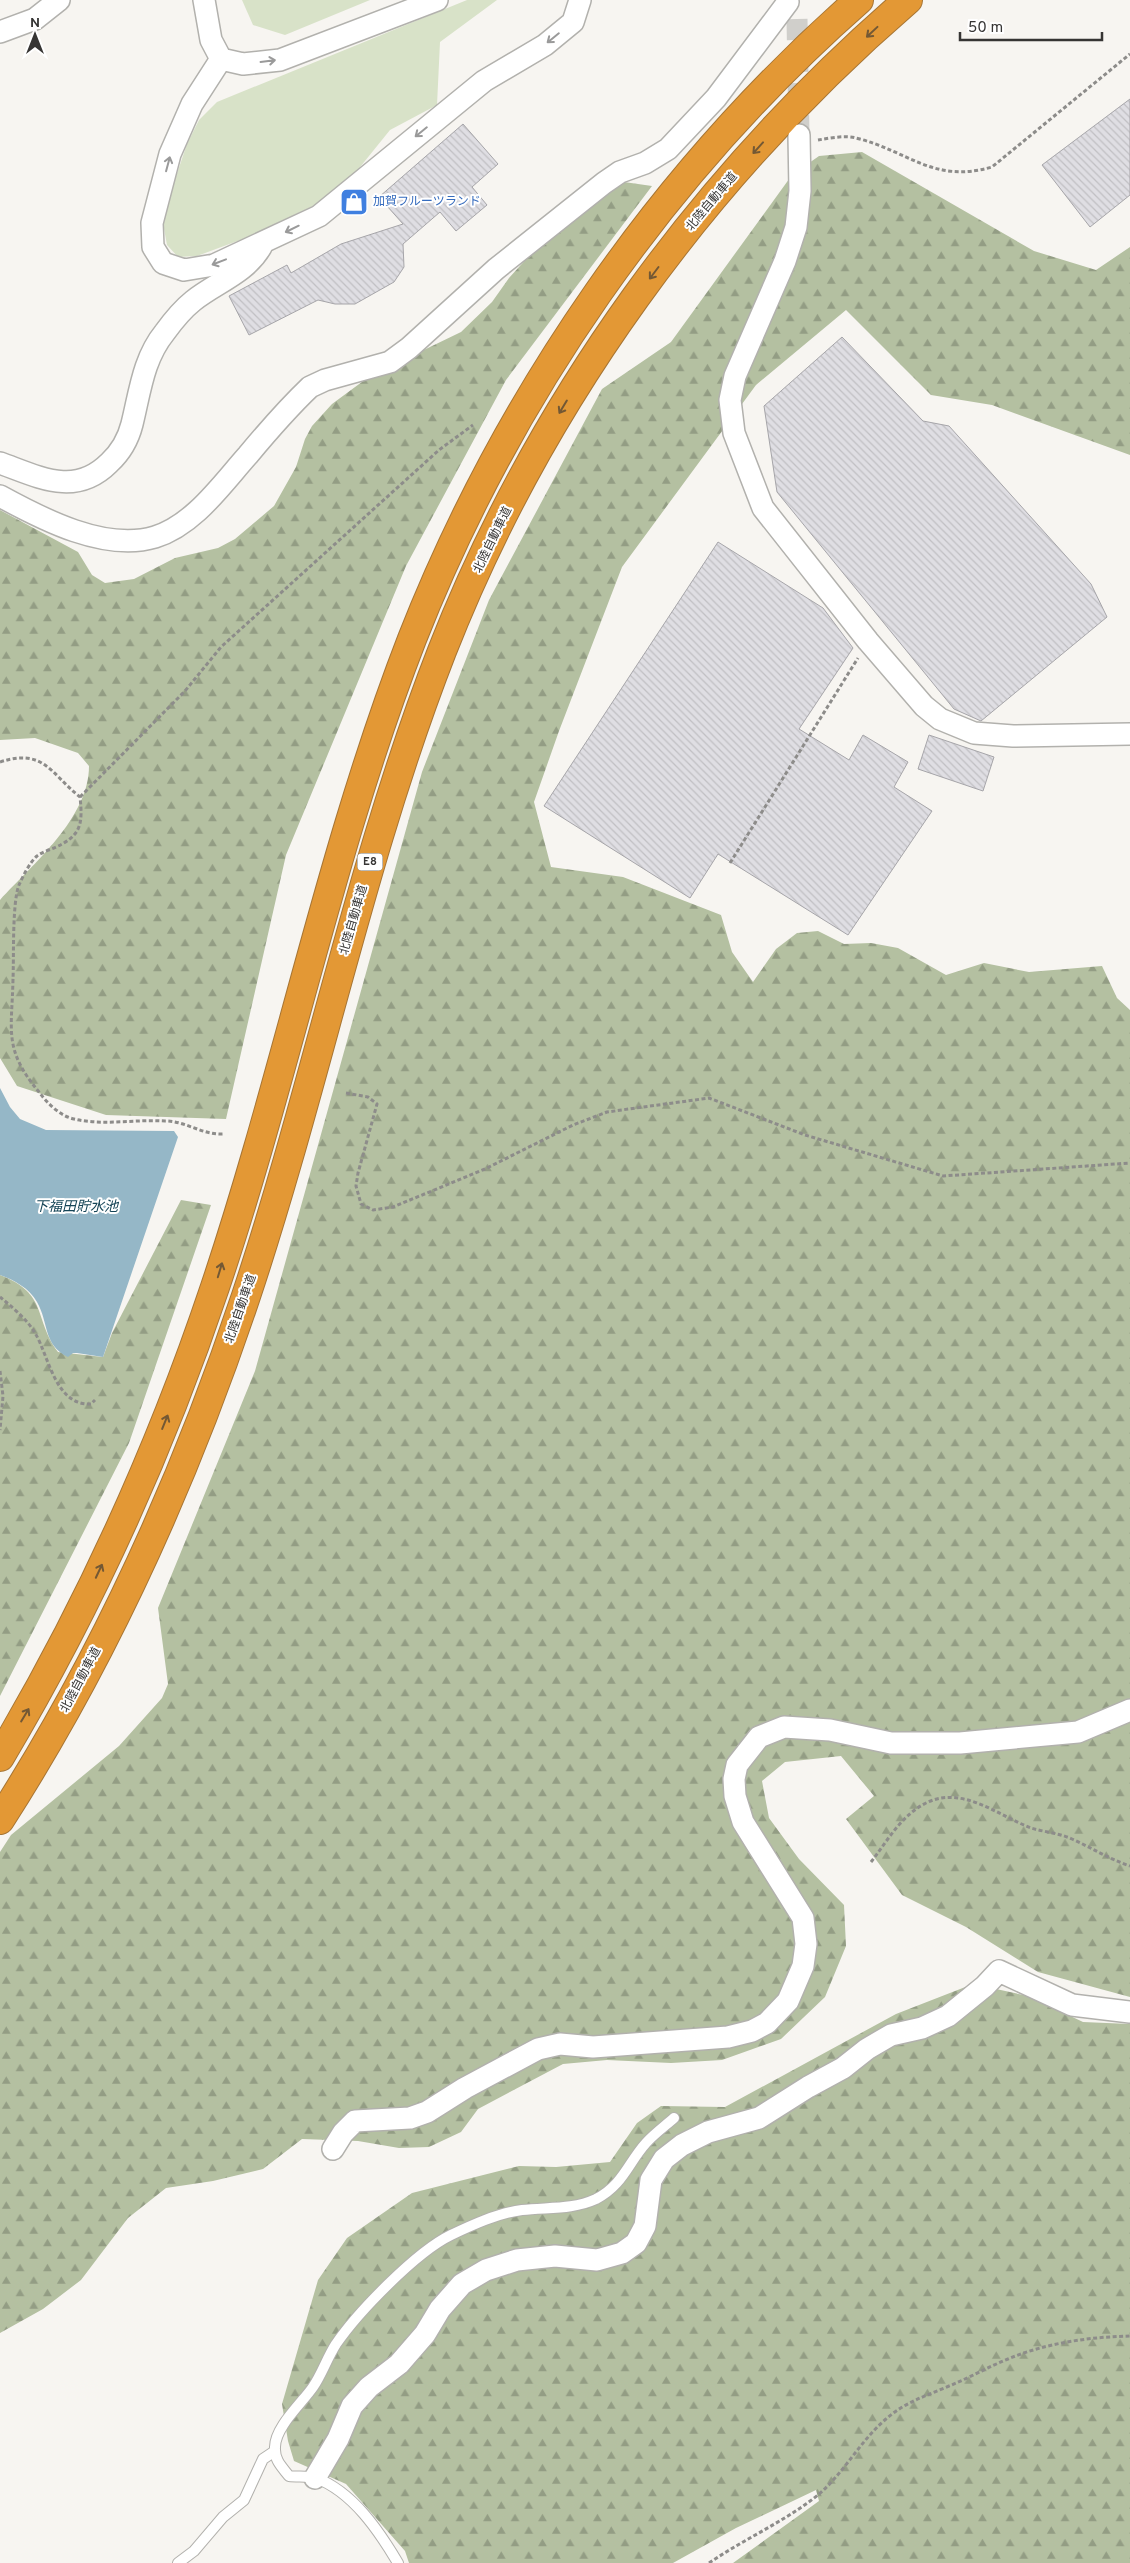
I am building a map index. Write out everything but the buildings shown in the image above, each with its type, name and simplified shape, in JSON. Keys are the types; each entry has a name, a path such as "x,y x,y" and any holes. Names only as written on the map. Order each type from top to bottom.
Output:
{"highway":[{"name":"E8","path":"0,1758 31,1705 83,1605 133,1498 178,1390 215,1286 248,1180 338,855 374,742 414,635 460,532 508,437 563,344 629,250 698,165 767,88 859,0"},
{"name":"北陸自動車道","path":"0,1820 58,1723 114,1618 163,1512 212,1395 247,1293 281,1181 370,861 406,748 444,646 488,547 536,452 592,359 656,270 724,185 795,108 872,31 908,0"}],"street":[{"path":"0,32 35,19 59,0"},
{"path":"204,0 210,40 221,59 243,64 280,60 437,0"},
{"path":"221,59 192,104 170,154 152,223 153,247 163,263 184,270 214,265 319,216 484,80 545,45 573,22 580,0"},
{"path":"0,496 57,524 89,536 126,540 154,538 169,532 208,500 310,387 390,362 409,348 496,269 604,183 620,172 645,163 668,149 716,98 790,7"},
{"path":"800,139 800,191 796,227 786,261 735,376 730,400 734,433 763,508 868,641 924,706 940,719 974,733 1013,736 1130,734"},
{"path":"0,463 44,479 68,483 100,472 116,457 128,440 140,382 152,351 164,332 193,301 252,262 264,243"},
{"path":"333,2149 343,2133 354,2121 410,2118 427,2112 465,2088 538,2048 560,2044 593,2047 719,2038 752,2031 768,2023 788,2001 803,1966 806,1944 803,1918 743,1822 735,1796 734,1779 737,1765 758,1737 784,1727 830,1730 891,1743 969,1743 1078,1732 1130,1710"},
{"path":"315,2478 338,2439 352,2406 369,2387 399,2364 425,2334 440,2309 462,2284 486,2270 517,2260 555,2256 597,2260 622,2253 636,2243 645,2226 651,2180 664,2159 682,2145 708,2132 758,2118 843,2068 866,2049 891,2035 922,2028 948,2016 985,1986 999,1971 1072,2005 1130,2012"}],"lane":[{"path":"398,2563 385,2541 344,2494 315,2478 289,2476 277,2461 274,2445 284,2425 314,2386 337,2342 383,2290 405,2269 449,2236 484,2221 521,2210 574,2207 596,2198 611,2189 627,2172 646,2144 674,2118"},
{"path":"178,2563 194,2551 223,2517 244,2500 263,2459 275,2451"}],"path":[{"path":"800,139 855,137 920,164 945,171 971,173 992,167 1130,54"},
{"path":"80,797 160,718 221,647 439,450 473,425"},
{"path":"730,863 868,641"},
{"path":"0,762 9,759 30,759 45,762 62,783 80,797 82,812 79,830 69,841 37,856 19,886 14,938 11,1036 15,1057 26,1077 54,1108 73,1119 100,1122 165,1120 186,1124 209,1135 223,1134"},
{"path":"346,1093 368,1097 377,1104 356,1186 361,1204 373,1210 392,1207 476,1172 573,1125 607,1112 709,1098 806,1135 942,1176 1130,1163"},
{"path":"0,1297 13,1308 35,1333 60,1387 72,1398 84,1405 91,1404 95,1400"},
{"path":"0,1371 3,1396 0,1430"},
{"path":"871,1862 899,1823 929,1801 950,1796 972,1801 1032,1828 1070,1838 1099,1852 1108,1859 1130,1866"},
{"path":"709,2563 735,2545 802,2507 820,2493 838,2475 863,2442 886,2419 907,2402 944,2388 1009,2358 1087,2338 1130,2336"}],"green space":[{"path":"242,0 370,0 285,35 253,25"},
{"path":"467,0 497,0 440,42 437,105 390,130 352,177 315,205 243,239 197,256 178,257 167,245 162,218 187,144 199,120 217,102"},
{"path":"862,152 1034,251 1096,270 1130,247 1130,455 992,405 931,395 846,310 756,385 622,567 534,802 551,867 623,877 721,915 732,952 753,982 776,949 797,933 818,931 844,944 871,943 898,948 946,975 984,963 1029,972 1102,966 1117,998 1130,1010 1130,1997 1038,1972 966,1927 902,1895 846,1819 874,1796 841,1756 785,1762 762,1781 769,1818 799,1859 844,1905 846,1946 825,1997 781,2039 722,2060 671,2063 607,2060 563,2064 478,2109 461,2132 429,2147 399,2148 358,2141 302,2139 263,2169 213,2181 166,2188 128,2218 81,2280 43,2309 0,2333 0,1852 11,1835 119,1746 162,1698 168,1684 158,1608 255,1371 422,772 489,600 602,389 671,342 792,175 819,156"},
{"path":"624,182 652,186 506,380 406,566 286,855 226,1119 106,1115 17,1086 0,1058 0,900 43,855 70,822 80,804 87,785 89,766 78,753 35,738 0,740 0,510 78,552 92,575 105,583 134,579 175,558 218,548 235,539 274,506 296,467 305,439 312,426 332,404 370,376 461,332 492,302 509,278 547,236"},
{"path":"181,1200 211,1205 129,1443 0,1696 0,1275 16,1282 33,1299 50,1340 58,1352 103,1357 112,1333"},
{"path":"973,1984 1028,1996 1083,2022 1130,2024 1130,2563 733,2563 819,2501 816,2490 736,2528 673,2563 409,2563 405,2551 346,2484 294,2461 288,2441 282,2404 318,2280 347,2238 412,2193 519,2166 556,2167 610,2162 637,2123 661,2106 725,2107 896,2014"}],"water":[{"name":"下福田貯水池","path":"0,1088 10,1107 20,1119 46,1130 174,1131 178,1137 103,1357 73,1353 68,1357 60,1352 50,1340 41,1310 34,1297 21,1285 0,1275"}],"tunnel":[{"path":"797,19 799,135"}],"place":[{"name":"加賀フルーツランド","path":"354,202"}]}
